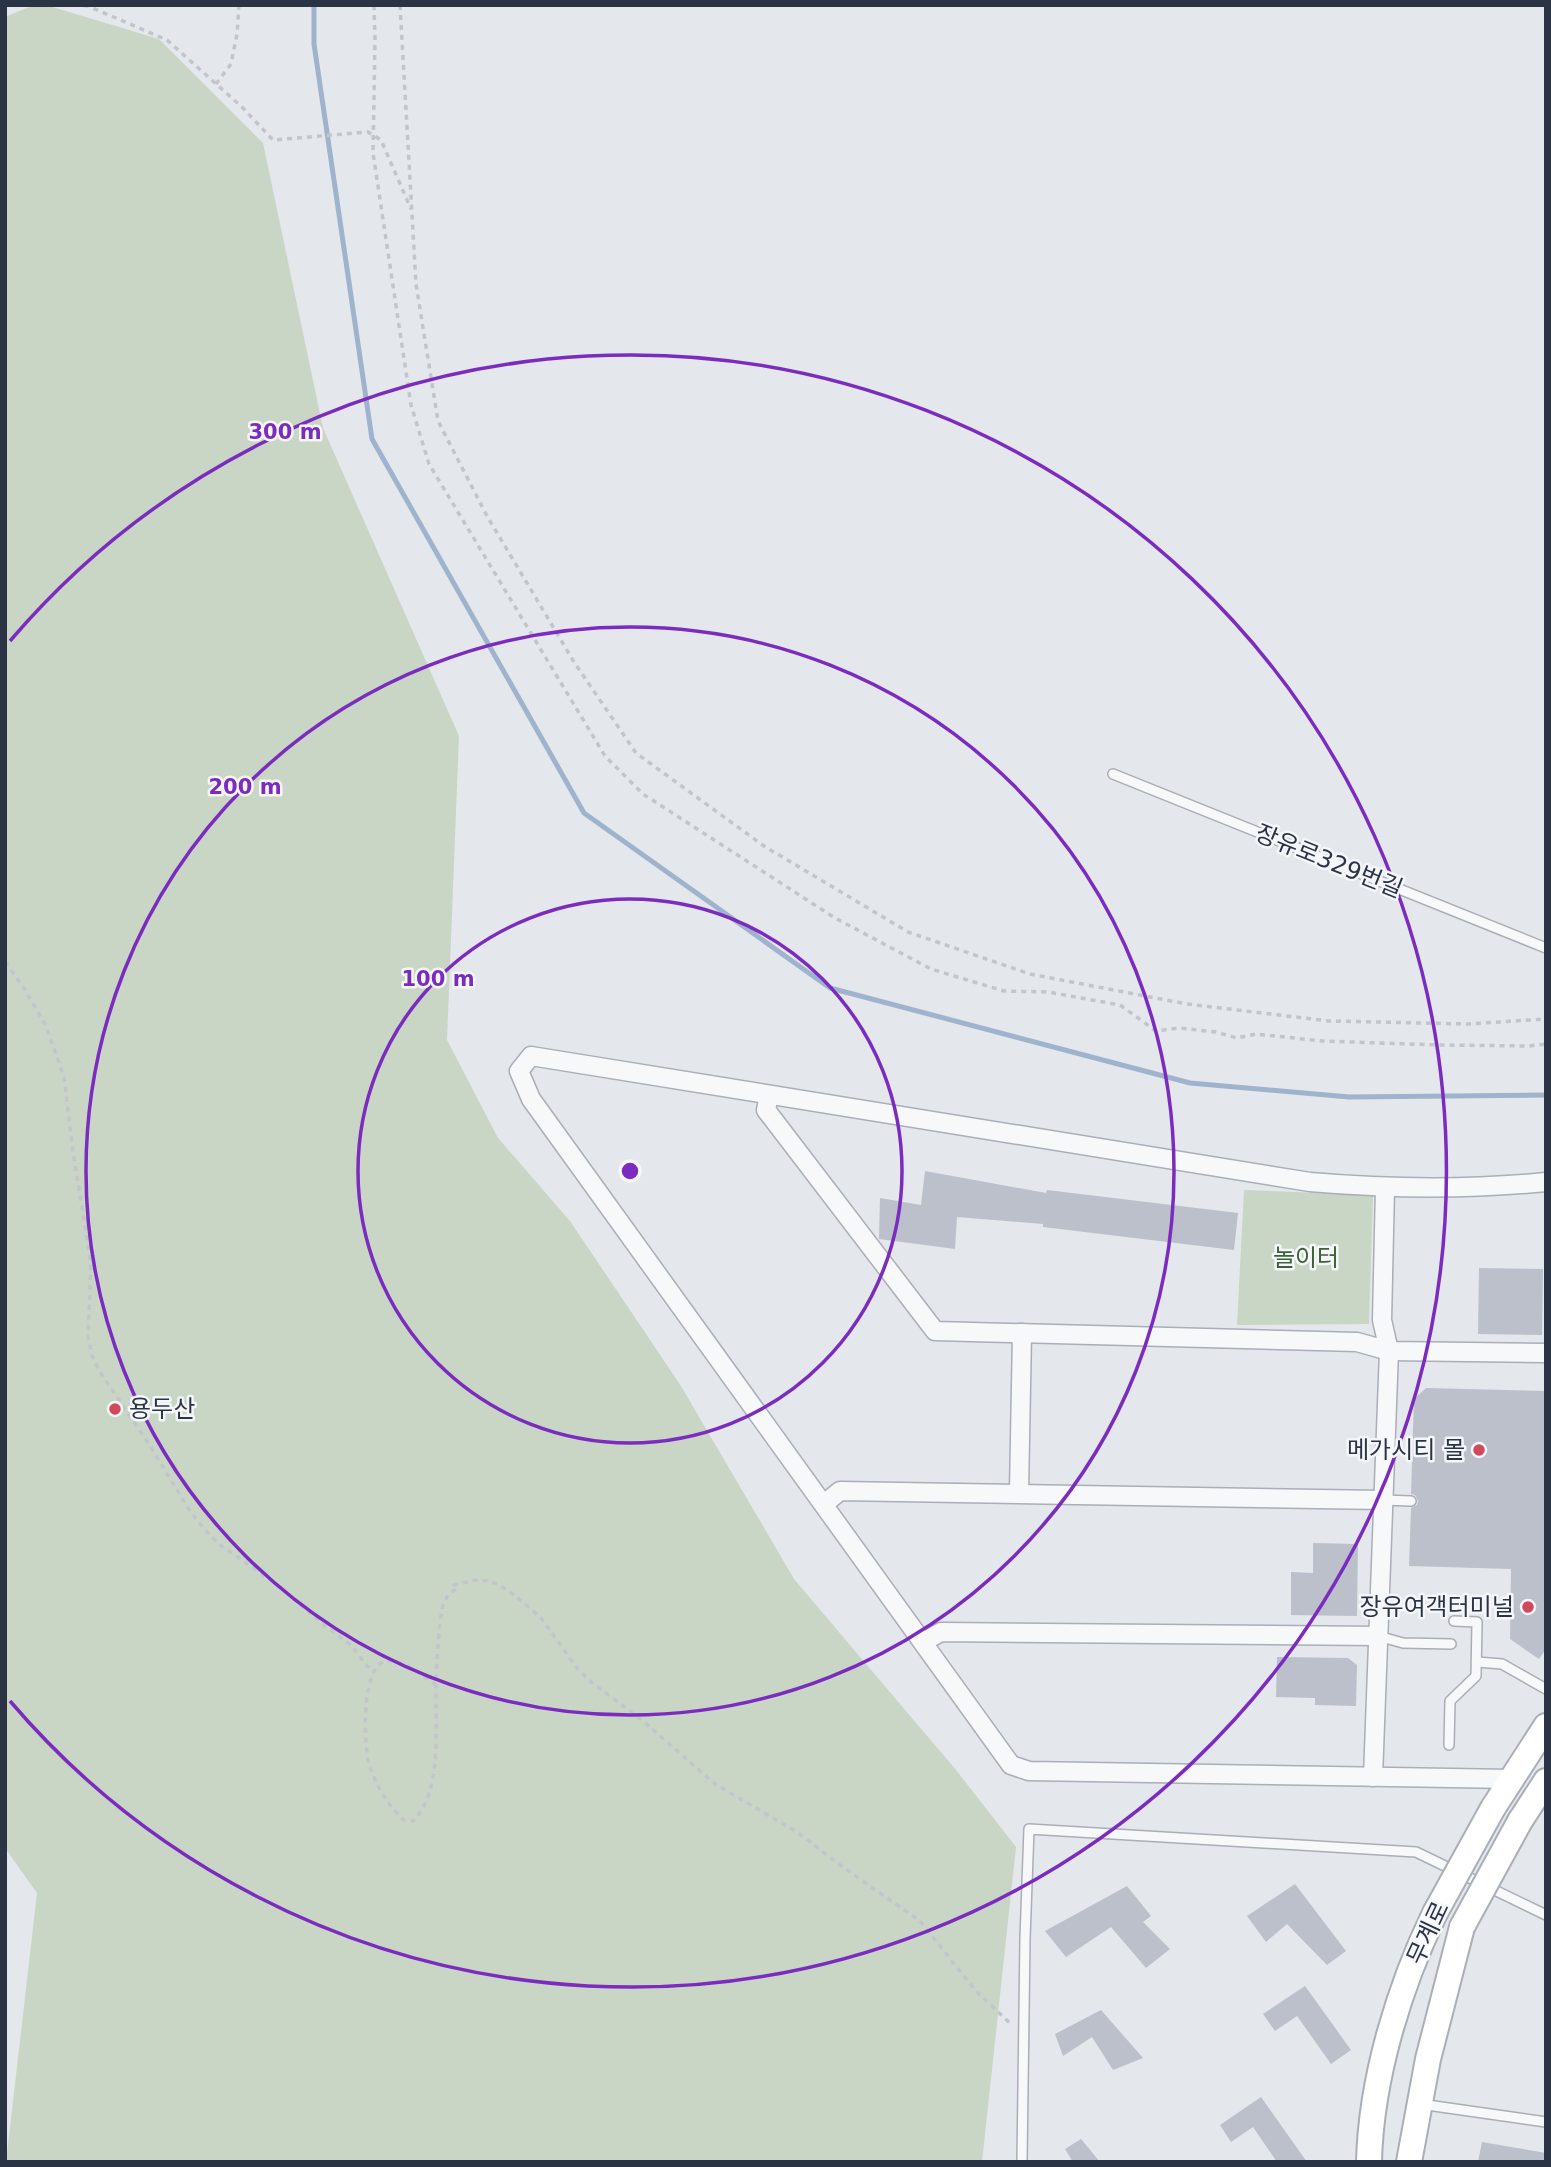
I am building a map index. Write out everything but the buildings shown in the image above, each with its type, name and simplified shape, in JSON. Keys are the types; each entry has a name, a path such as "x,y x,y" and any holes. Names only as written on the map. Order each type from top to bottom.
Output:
{"main road":[{"name":"무계로","path":"1369,2162 1370,2128 1394,2015 1419,1945 1493,1808 1546,1726"},
{"name":"무계로","path":"1409,2162 1418,2104 1462,1927 1520,1821 1546,1780"}],"street":[{"path":"1511,1779 1030,1771 1012,1765 530,1099 519,1071 531,1056 1310,1182 1385,1188 1486,1188 1546,1182"},
{"path":"769,1096 766,1110 935,1331 1357,1342 1389,1351 1546,1353"},
{"path":"1373,1777 1389,1351 1382,1320 1385,1188"},
{"path":"1019,1492 1022,1333"},
{"path":"824,1504 840,1491 1383,1500"},
{"path":"923,1642 941,1632 1378,1636"}],"lane":[{"name":"장유로329번길","path":"1113,774 1546,948"},
{"path":"1383,1500 1411,1501"},
{"path":"1449,1745 1451,1700 1476,1676 1477,1662 1477,1622 1454,1621"},
{"path":"1378,1636 1403,1643 1451,1644"},
{"path":"1477,1662 1502,1664 1546,1689"},
{"path":"1022,2162 1029,1829 1416,1852 1546,1915"},
{"path":"1418,2104 1546,2122"}],"path":[{"path":"74,5 88,6 167,40 273,140 368,132 381,140 412,211"},
{"path":"216,84 231,64 239,5"},
{"path":"374,5 373,153 411,405 429,464 605,756 643,794 835,918 931,969 1004,991 1048,992 1120,1005 1156,1031 1179,1028 1216,1032 1237,1038 1256,1034 1322,1041 1439,1045 1546,1044"},
{"path":"400,5 416,285 438,421 486,516 574,662 636,752 764,846 908,932 1030,975 1187,1004 1329,1021 1468,1024 1546,1019"},
{"path":"5,962 41,1017 54,1045 64,1077 91,1263 88,1336 92,1356 100,1373 204,1529 219,1545 275,1583 352,1646 373,1670"},
{"path":"436,1685 398,1662 388,1660 377,1664 373,1670 365,1721 368,1759 384,1796 404,1820 412,1821 418,1816 432,1782 441,1615 448,1595 457,1588 454,1585 475,1580 487,1581 505,1588 541,1618 577,1668 652,1727 715,1784 797,1832 920,1921 976,1992 1024,2036"}],"green space":[{"path":"34,5 46,5 159,39 263,143 323,428 459,736 447,1040 498,1138 570,1221 681,1386 794,1579 956,1770 1016,1847 982,2162 6,2162 37,1893 5,1848 5,17"},
{"name":"놀이터","path":"1244,1190 1373,1195 1369,1324 1237,1325"}],"waterway":[{"path":"314,5 314,44 372,439 584,813 830,988 1190,1083 1349,1097 1546,1095"}],"place":[{"name":"용두산","path":"115,1409"},
{"name":"메가시티 몰","path":"1479,1450"},
{"name":"장유여객터미널","path":"1528,1607"}]}
